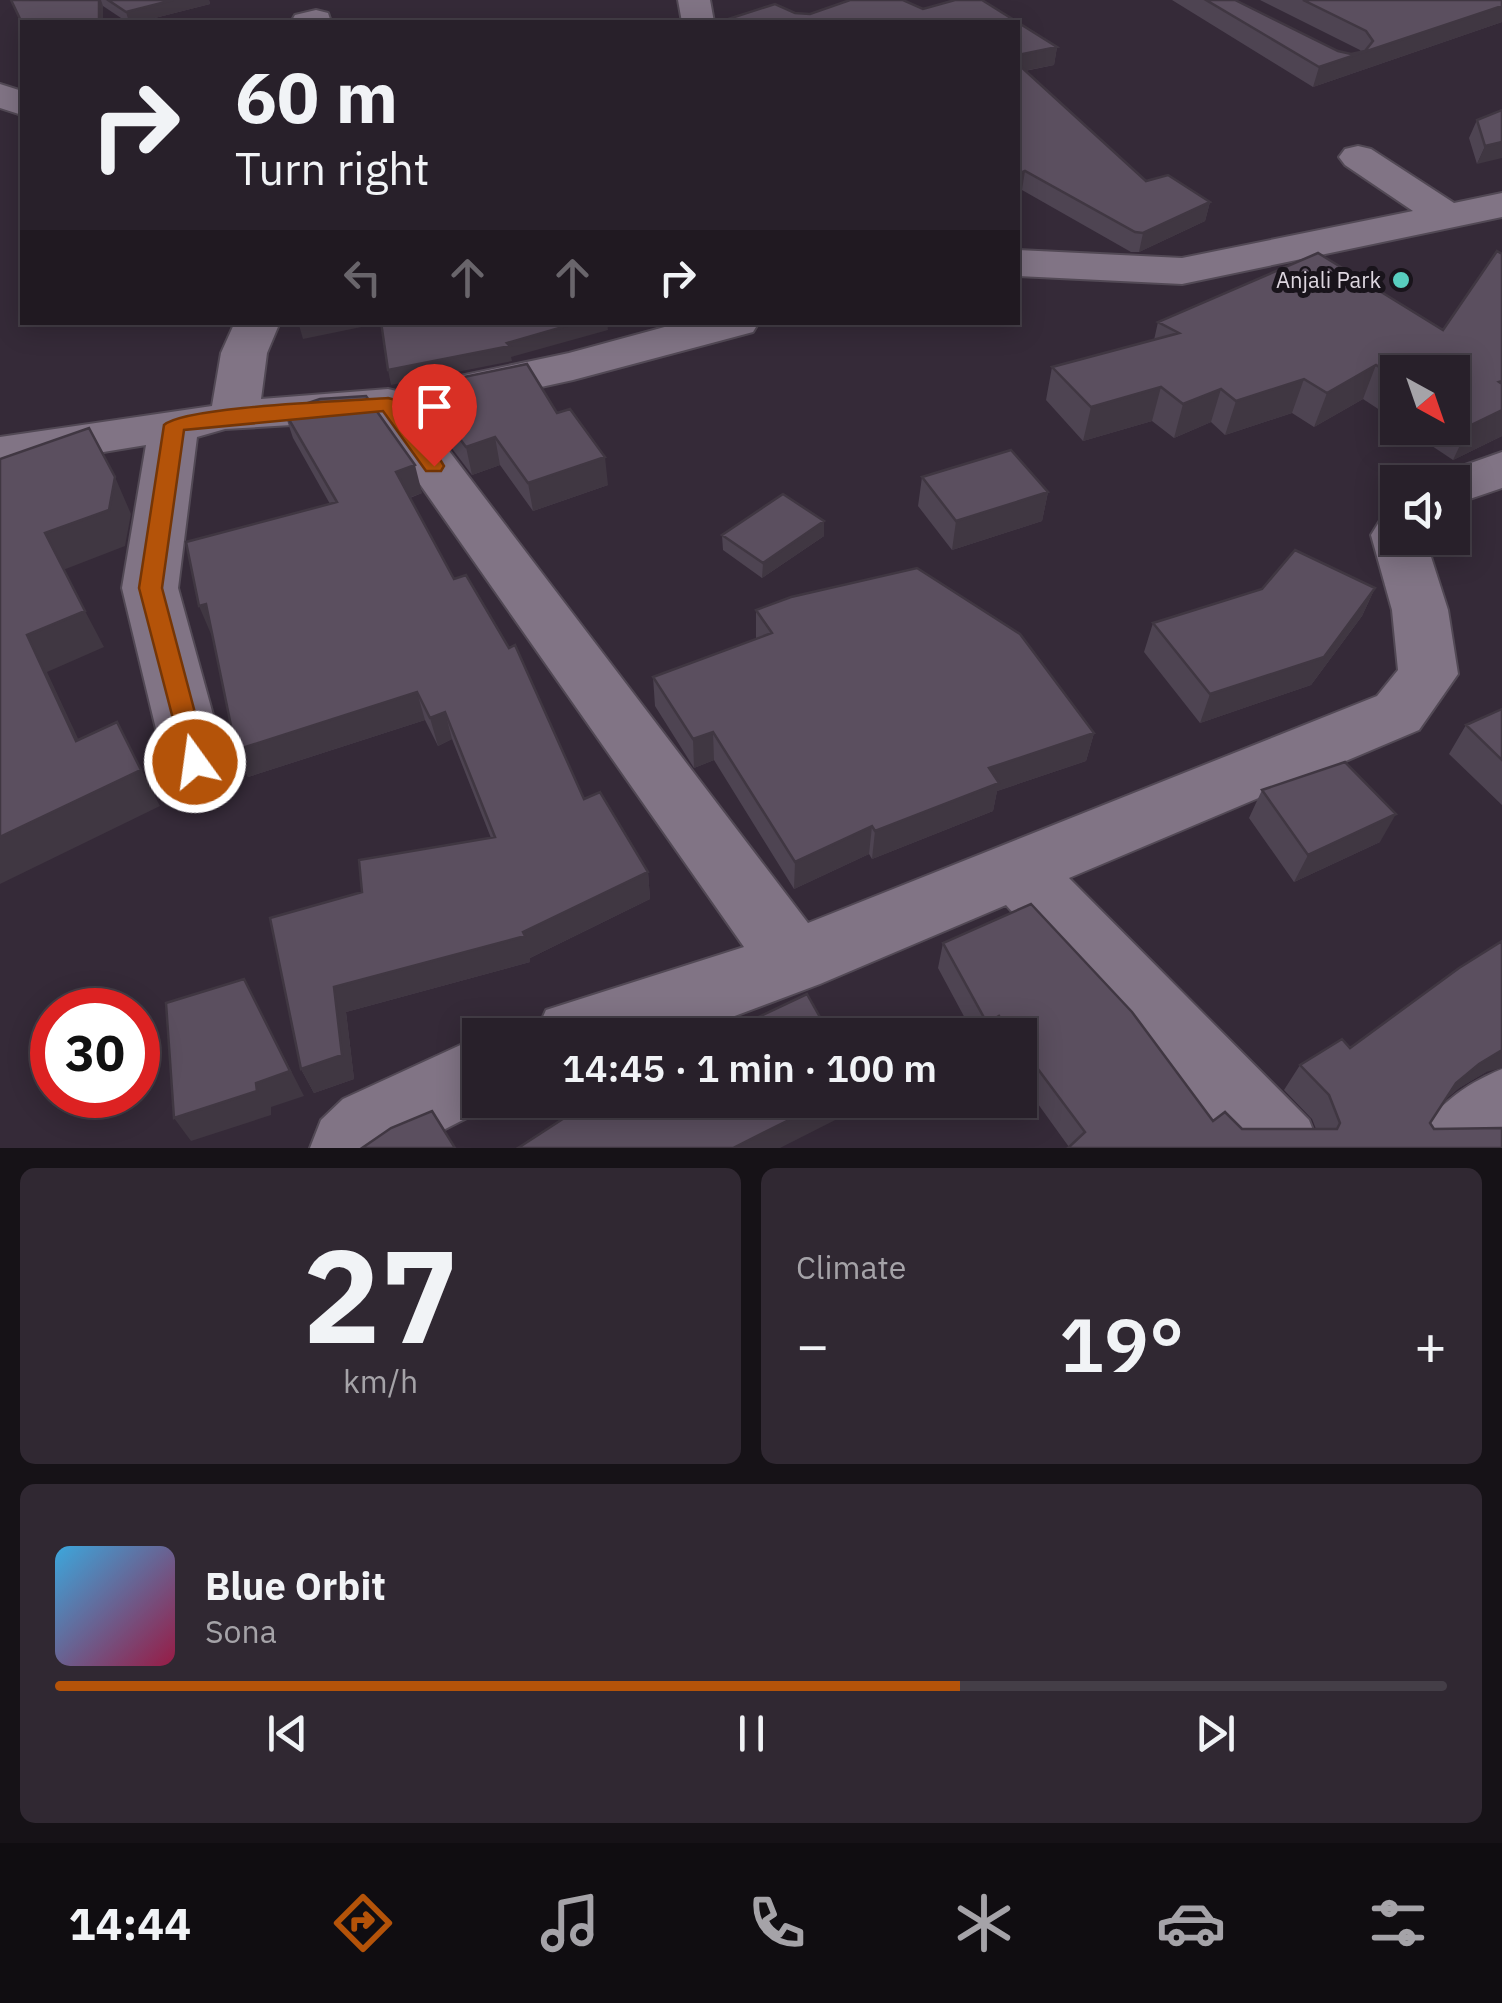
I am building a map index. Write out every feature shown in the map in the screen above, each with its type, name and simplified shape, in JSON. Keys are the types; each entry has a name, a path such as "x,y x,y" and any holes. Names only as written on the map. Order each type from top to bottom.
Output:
{"street":[{"path":"1358,157 1447,216"},
{"path":"1020,263 1182,271 1502,205"},
{"path":"234,416 244,353 257,325"},
{"path":"0,452 234,416 388,404 573,366 725,325"},
{"path":"388,404 795,961"},
{"path":"174,425 150,588 195,762"},
{"path":"1470,482 1502,470"},
{"path":"629,1018 795,961 1398,712 1428,674 1420,610 1404,555"},
{"path":"1016,869 1281,1148"},
{"path":"350,1148 370,1126 462,1081"},
{"path":"1453,1148 1502,1107"}],"building":[{"path":"11,0 99,0 99,20 21,20"},
{"path":"108,0 173,0 126,12"},
{"path":"850,0 903,0 923,9 955,0 982,0 1014,20 725,20 775,4 795,13 810,14"},
{"path":"1206,0 1235,0 1351,54 1365,51 1373,41 1366,31 1303,0 1502,0 1502,6 1319,67"},
{"path":"1020,24 1057,47 1020,55"},
{"path":"1020,66 1146,181 1168,175 1210,202 1143,233 1135,232 1025,171 1020,173"},
{"path":"1502,110 1502,142 1485,146 1477,120"},
{"path":"1497,251 1502,254 1502,410 1470,426 1470,355 1380,355 1380,368 1376,365 1327,393 1304,379 1236,401 1221,389 1183,404 1161,387 1091,407 1052,367 1179,333 1158,322 1318,253 1443,330"},
{"path":"381,325 570,325 507,343 510,346 388,370"},
{"path":"527,364 557,413 570,409 605,457 528,483 495,437 466,447 420,386"},
{"path":"366,396 415,465 396,472 454,579 466,575 509,648 515,645 584,799 600,792 648,872 523,932 525,936 334,987 342,1055 301,1069 270,918 362,892 359,860 495,837 445,712 430,718 417,692 236,750 206,604 199,606 186,542 337,502 284,411 320,399"},
{"path":"89,428 115,477 109,510 45,533 85,611 27,635 76,741 117,722 141,770 0,837 0,459"},
{"path":"1011,450 1048,492 956,521 922,477"},
{"path":"783,494 824,521 763,563 722,535"},
{"path":"1295,550 1375,588 1324,657 1210,694 1153,623 1262,589"},
{"path":"917,568 1020,634 1094,733 989,768 999,783 875,831 872,826 795,862 713,732 693,739 653,677 772,633 756,610 791,597"},
{"path":"1502,709 1502,760 1466,725"},
{"path":"1345,762 1396,814 1308,855 1262,790"},
{"path":"1031,904 1132,1012 1213,1121 1225,1112 1242,1129 1337,1129 1340,1123 1329,1095 1300,1065 1342,1039 1350,1048 1502,941 1502,1050 1456,1083 1430,1123 1434,1129 1502,1128 1502,1148 1068,1148 1085,1132 1037,1068 1037,1018 984,1018 943,943"},
{"path":"244,979 290,1071 256,1083 257,1091 174,1118 166,1003"},
{"path":"807,994 820,1018 757,1018"},
{"path":"432,1111 455,1148 362,1148 391,1128"},
{"path":"564,1118 793,1118 733,1148 518,1148"}],"place":[{"name":"Anjali Park","path":"1401,280"}],"route":[{"path":"195,762 150,588 174,425 234,416 388,404 434,466"}]}
